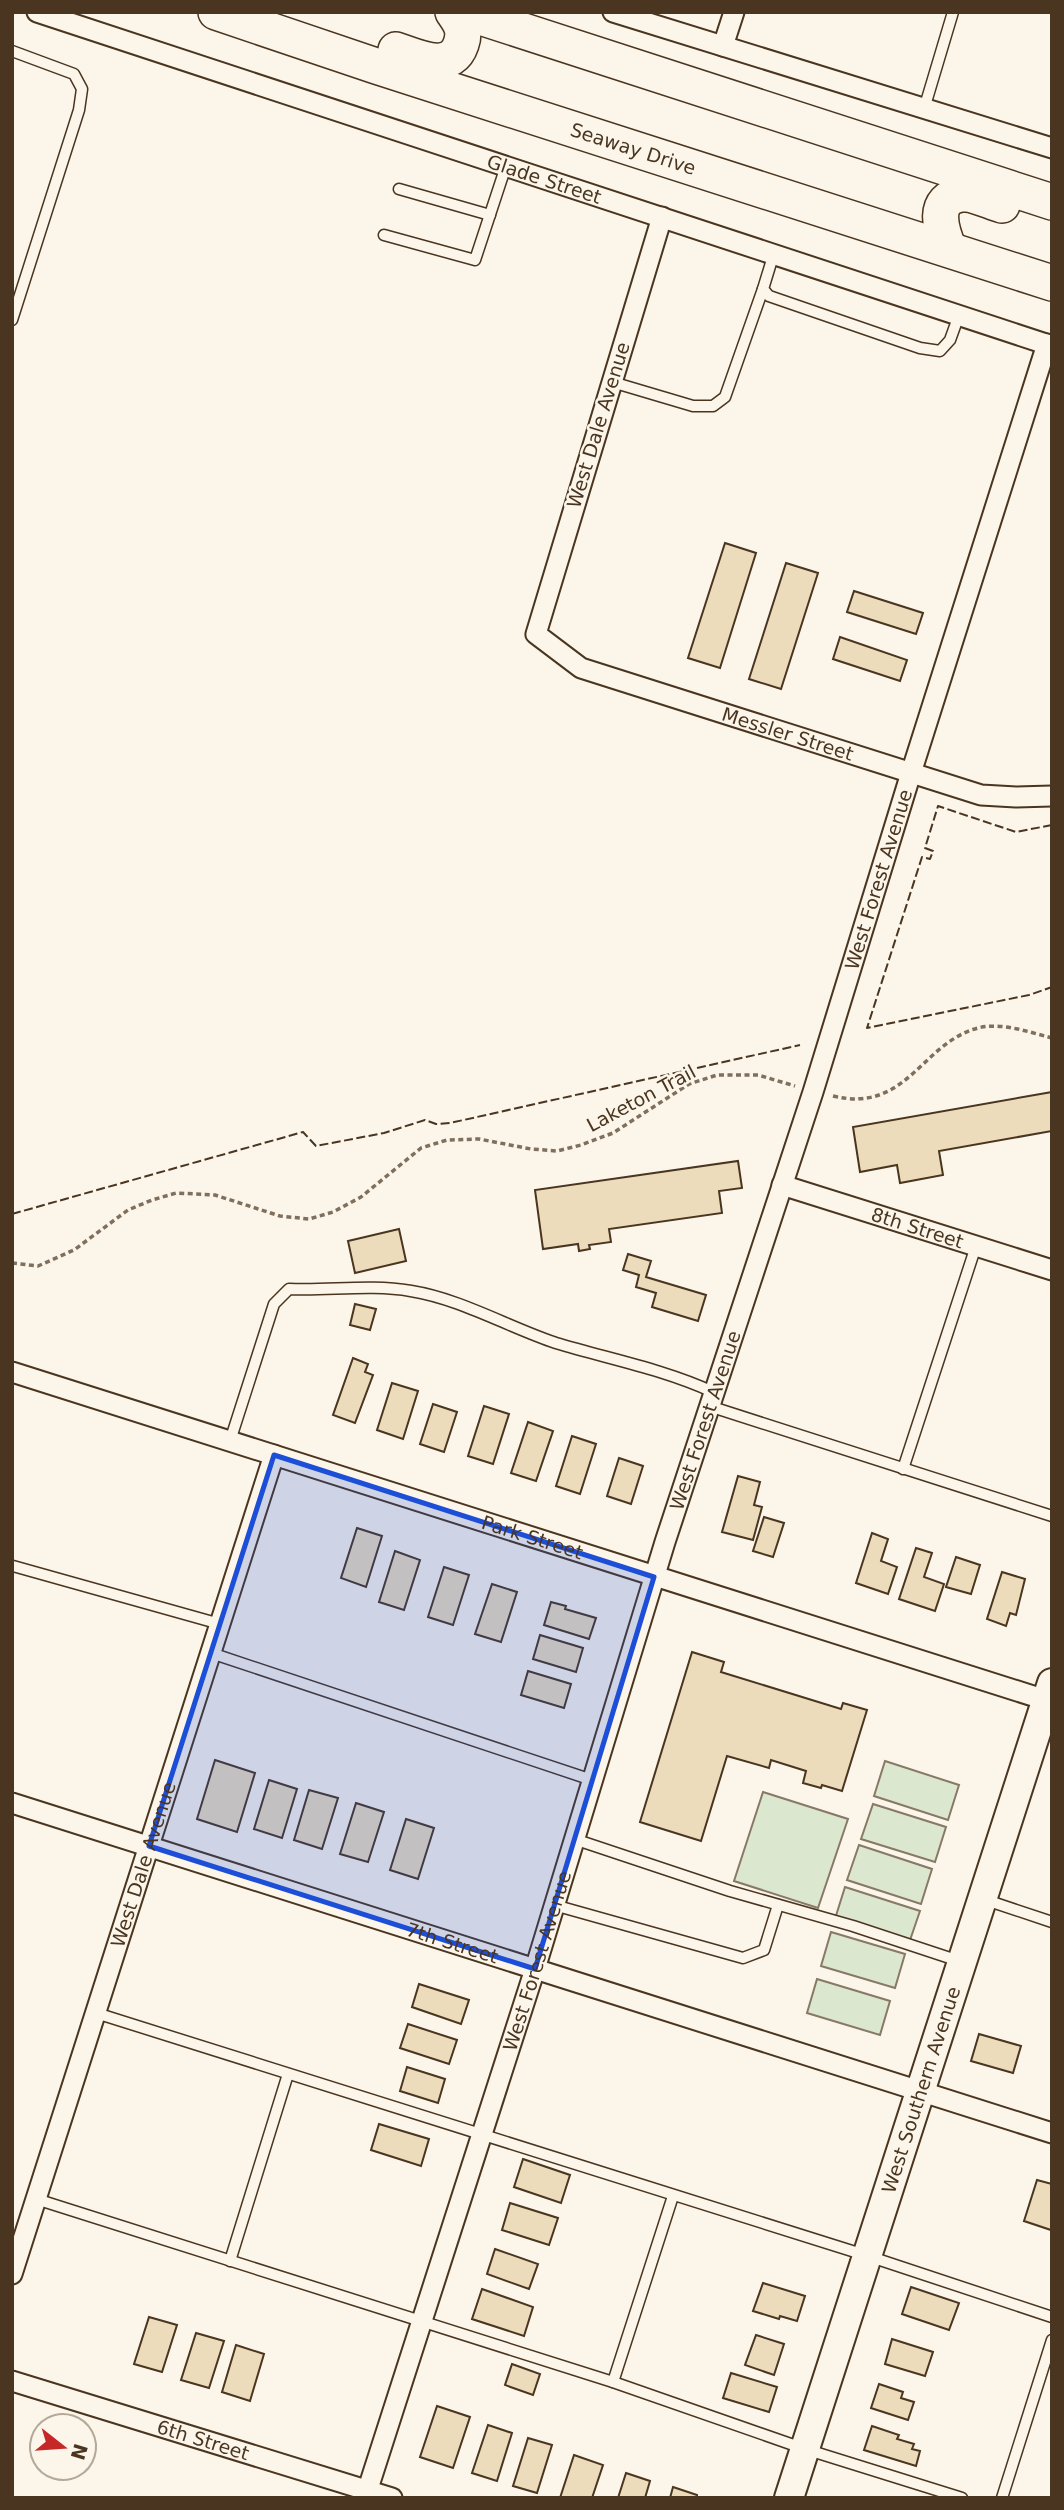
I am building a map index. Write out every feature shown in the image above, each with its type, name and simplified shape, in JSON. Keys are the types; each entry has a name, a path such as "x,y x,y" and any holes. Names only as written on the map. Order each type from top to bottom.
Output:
{"highway":[{"name":"Seaway Drive","path":"216,12 1052,283"},
{"path":"280,12 430,61 453,57 462,42 462,24 453,12"},
{"path":"465,12 1052,202"},
{"path":"949,249 940,229 940,213 948,200 964,194 1052,221"}],"street":[{"name":"Glade Street","path":"37,12 1049,345"},
{"path":"613,12 1052,148"},
{"path":"723,46 734,12"},
{"name":"West Dale Avenue","path":"536,634 662,217"},
{"name":"West Forest Avenue","path":"367,2494 535,1969 654,1577 813,1092 911,773 1049,345"},
{"name":"Messler Street","path":"536,634 581,668 911,773 981,794 1052,796"},
{"name":"8th Street","path":"782,1185 1052,1270"},
{"name":"Park Street","path":"12,1372 654,1577 1050,1695"},
{"name":"West Dale Avenue","path":"12,2274 274,1455"},
{"name":"West Southern Avenue","path":"789,2498 1050,1695"},
{"name":"7th Street","path":"12,1803 1052,2133"},
{"name":"6th Street","path":"12,2381 367,2494 392,2498"}],"lane":[{"path":"924,109 953,12"},
{"path":"12,51 75,74 82,89 79,110 12,320"},
{"path":"384,234 475,260 506,166"},
{"path":"399,189 490,215"},
{"path":"611,382 693,406 713,406 726,397 774,253"},
{"path":"763,289 769,296 920,348 940,351 950,340 959,315"},
{"path":"903,1469 976,1246"},
{"path":"230,1441 274,1304 289,1289 314,1291 367,1287 412,1291 554,1342 655,1369 711,1399 903,1469 1052,1516"},
{"path":"13,1566 220,1624"},
{"path":"211,1653 592,1780"},
{"path":"574,1839 962,1962"},
{"path":"983,1899 1052,1922"},
{"path":"554,1905 743,1958 764,1950 778,1905"},
{"path":"96,2012 868,2256 1052,2317"},
{"path":"230,2261 288,2074"},
{"path":"613,2382 673,2196"},
{"path":"36,2199 613,2382 962,2498"},
{"path":"1002,2498 1052,2340"}],"path":[{"name":"Laketon Trail","path":"12,1263 38,1266 74,1250 128,1210 176,1193 215,1195 280,1216 309,1219 333,1212 361,1197 421,1149 447,1140 479,1139 557,1151 613,1133 689,1084 718,1075 758,1075 846,1100 878,1096 903,1084 954,1038 978,1028 1009,1028 1052,1038"}],"highlighted area":[{"path":"274,1455 654,1577 535,1969 149,1846"}],"green space":[{"path":"885,1761 959,1785 948,1820 874,1796"},
{"path":"763,1792 848,1819 818,1908 734,1881"},
{"path":"873,1804 946,1827 935,1862 861,1839"},
{"path":"859,1845 932,1869 921,1904 847,1880"},
{"path":"845,1887 920,1911 908,1946 834,1922"},
{"path":"831,1932 905,1954 895,1988 821,1966"},
{"path":"817,1979 890,2001 880,2035 807,2013"}],"building":[{"path":"725,543 756,553 720,668 688,658"},
{"path":"786,563 818,573 781,689 749,679"},
{"path":"854,591 923,613 916,634 847,612"},
{"path":"840,637 907,660 900,681 833,659"},
{"path":"1052,1092 1052,1131 939,1151 943,1175 900,1183 897,1165 860,1172 853,1127"},
{"path":"738,1161 742,1188 719,1191 722,1213 609,1229 611,1242 589,1245 590,1249 579,1251 578,1244 543,1249 535,1190"},
{"path":"399,1229 406,1261 355,1273 348,1241"},
{"path":"628,1254 651,1261 646,1277 706,1295 698,1321 652,1307 656,1293 636,1287 639,1275 623,1270"},
{"path":"355,1304 376,1309 370,1330 350,1325"},
{"path":"353,1358 368,1364 365,1372 373,1375 355,1423 333,1415"},
{"path":"392,1383 418,1391 403,1439 377,1430"},
{"path":"433,1404 457,1412 444,1452 420,1444"},
{"path":"484,1406 509,1414 493,1464 468,1456"},
{"path":"528,1422 553,1431 536,1481 511,1473"},
{"path":"572,1436 596,1444 580,1494 556,1486"},
{"path":"619,1458 643,1466 631,1504 607,1496"},
{"path":"738,1476 760,1482 754,1505 762,1507 753,1540 722,1532"},
{"path":"764,1517 784,1523 773,1557 753,1551"},
{"path":"357,1528 382,1536 366,1587 341,1578"},
{"path":"872,1533 888,1539 881,1561 897,1567 888,1594 856,1583"},
{"path":"916,1548 932,1553 924,1577 944,1584 935,1611 899,1599"},
{"path":"395,1551 420,1560 404,1610 379,1602"},
{"path":"956,1557 980,1565 971,1594 946,1587"},
{"path":"444,1567 469,1575 453,1625 428,1617"},
{"path":"1002,1572 1025,1579 1016,1615 1010,1613 1006,1626 987,1619"},
{"path":"492,1584 517,1592 501,1642 475,1634"},
{"path":"551,1602 596,1618 589,1639 544,1625"},
{"path":"540,1635 583,1648 576,1672 533,1659"},
{"path":"692,1652 724,1662 721,1672 841,1709 843,1703 867,1710 842,1791 803,1783 806,1771 771,1760 769,1768 727,1756 701,1841 640,1822"},
{"path":"528,1671 571,1684 564,1708 521,1695"},
{"path":"215,1760 255,1773 237,1832 197,1819"},
{"path":"269,1780 297,1789 282,1838 254,1829"},
{"path":"309,1790 338,1798 322,1849 294,1840"},
{"path":"356,1803 384,1812 368,1862 340,1854"},
{"path":"406,1819 434,1828 418,1879 390,1870"},
{"path":"419,1984 469,2000 461,2024 412,2007"},
{"path":"408,2024 457,2040 449,2064 400,2048"},
{"path":"979,2034 1021,2046 1013,2073 971,2061"},
{"path":"407,2067 445,2079 438,2103 400,2091"},
{"path":"379,2124 429,2139 421,2166 371,2150"},
{"path":"523,2159 570,2175 561,2203 514,2187"},
{"path":"1037,2180 1052,2184 1051,2230 1024,2221"},
{"path":"510,2203 558,2218 549,2245 502,2230"},
{"path":"495,2249 538,2264 529,2289 487,2274"},
{"path":"763,2283 805,2296 797,2321 753,2311"},
{"path":"911,2287 959,2303 949,2330 902,2314"},
{"path":"482,2289 533,2307 524,2336 472,2319"},
{"path":"149,2317 177,2325 162,2372 134,2364"},
{"path":"196,2333 224,2341 209,2388 181,2380"},
{"path":"756,2335 784,2344 774,2375 745,2365"},
{"path":"892,2339 933,2352 925,2376 885,2364"},
{"path":"236,2345 264,2354 250,2401 222,2392"},
{"path":"512,2364 540,2374 533,2395 505,2385"},
{"path":"731,2373 777,2387 769,2412 723,2398"},
{"path":"879,2384 903,2392 901,2398 914,2402 908,2420 871,2408"},
{"path":"437,2406 470,2417 453,2468 420,2457"},
{"path":"488,2425 512,2433 497,2481 472,2473"},
{"path":"872,2426 899,2435 897,2439 914,2444 912,2449 920,2451 916,2466 864,2450"},
{"path":"528,2438 552,2445 537,2493 513,2486"},
{"path":"574,2455 603,2465 592,2498 560,2498"},
{"path":"626,2473 650,2481 645,2498 618,2498"},
{"path":"673,2487 697,2495 697,2498 670,2498"}],"fence":[{"path":"1052,825 1016,832 938,806 925,848 933,851 930,859 922,857 867,1028 1029,995 1052,987"},
{"path":"12,1214 303,1132 316,1146 384,1133 425,1120 436,1124 450,1123 800,1045"}]}
